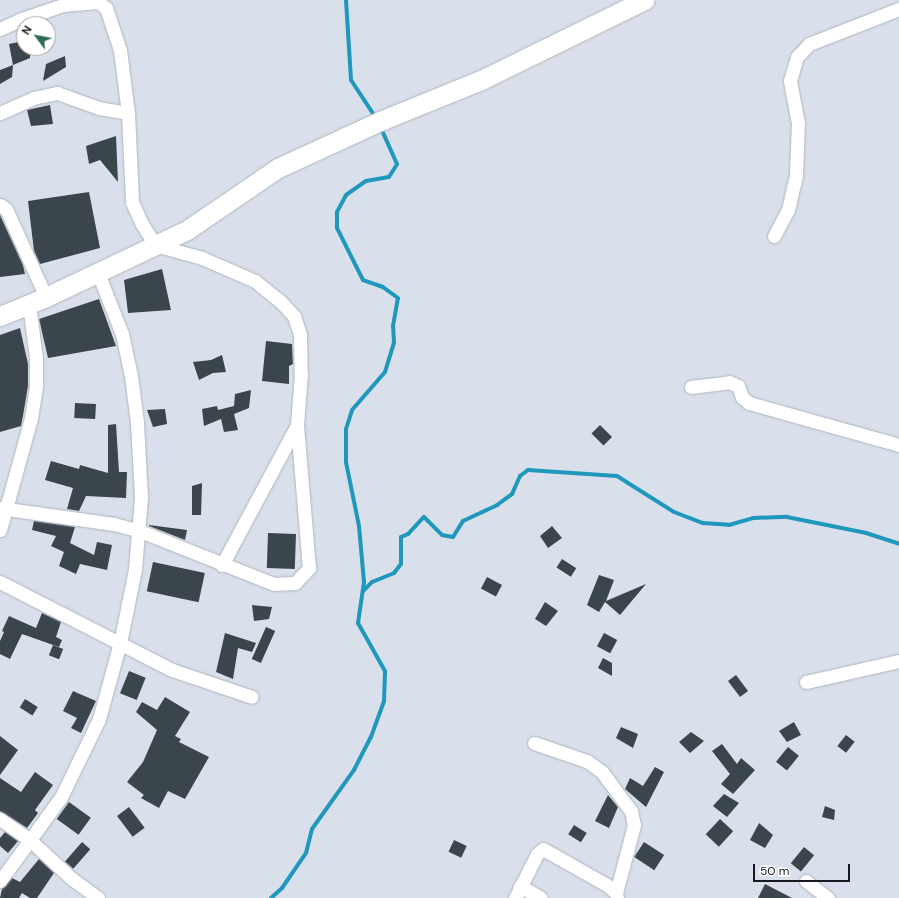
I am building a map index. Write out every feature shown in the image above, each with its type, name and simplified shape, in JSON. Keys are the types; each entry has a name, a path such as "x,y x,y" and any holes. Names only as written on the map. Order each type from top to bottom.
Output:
{"street":[{"path":"0,316 46,297 187,230 278,168 354,133 481,80 644,0"},
{"path":"0,29 19,20 63,5 98,2 106,8 120,50 128,113 132,202 142,224 155,245 202,258 255,281 280,301 294,316 300,335 301,374 297,425 309,568 295,583 274,584 222,565 140,531 114,524 3,509"},
{"path":"774,236 788,210 796,174 798,123 790,81 797,57 809,44 899,8"},
{"path":"0,113 33,98 57,93 100,108 128,113"},
{"path":"0,193 3,207 46,297"},
{"path":"0,880 61,796 99,719 120,644 140,531 137,422 132,376 122,334 98,273"},
{"path":"0,530 3,509 36,387 36,358 28,305"},
{"path":"691,387 729,382 738,386 742,397 749,403 899,445"},
{"path":"222,565 297,425"},
{"path":"0,582 172,670 252,697"},
{"path":"806,682 899,661"},
{"path":"534,743 587,761 602,772 632,811 634,825 616,895 543,849 537,854 517,892 541,898"},
{"path":"0,819 29,839 72,879 98,898"},
{"path":"806,881 828,898"}],"building":[{"path":"16,43 16,56 30,56 30,58 13,65 9,44"},
{"path":"65,56 66,67 43,81 46,64"},
{"path":"13,65 12,77 0,84 0,70"},
{"path":"50,105 53,124 31,126 27,110"},
{"path":"116,136 118,182 100,160 89,164 86,146"},
{"path":"89,192 100,248 40,264 34,251 28,201"},
{"path":"0,215 23,265 25,274 0,277"},
{"path":"162,269 171,310 128,313 124,280"},
{"path":"99,299 116,346 48,358 39,319"},
{"path":"20,328 28,364 28,386 23,416 21,426 0,432 0,335"},
{"path":"266,341 292,344 293,364 289,366 289,384 262,381"},
{"path":"222,355 226,372 213,373 199,380 193,362 211,360"},
{"path":"251,390 249,408 234,414 238,430 224,432 221,419 204,426 202,409 217,406 218,410 234,406 235,394"},
{"path":"75,403 96,404 95,419 74,418"},
{"path":"165,409 167,424 153,427 147,410"},
{"path":"116,424 119,472 127,472 126,498 86,496 79,511 67,509 73,488 45,480 51,461 79,469 80,465 108,473 108,425"},
{"path":"600,425 612,437 604,446 592,433"},
{"path":"202,483 201,515 192,515 192,486"},
{"path":"34,521 75,527 70,543 94,555 97,542 112,545 107,570 80,564 76,574 59,566 64,552 51,546 56,536 32,530"},
{"path":"149,526 187,530 185,540"},
{"path":"552,526 562,538 548,548 540,536"},
{"path":"268,533 296,534 295,569 267,568"},
{"path":"562,559 576,568 571,577 557,567"},
{"path":"153,562 205,573 199,602 147,591"},
{"path":"599,575 614,580 606,601 646,584 620,615 605,602 599,612 587,605"},
{"path":"487,577 502,585 496,596 481,588"},
{"path":"545,602 558,611 546,626 535,619"},
{"path":"252,605 272,607 269,619 254,621"},
{"path":"42,613 61,622 56,637 62,640 59,647 22,634 10,659 0,654 0,641 4,632 2,631 9,616 36,628"},
{"path":"266,627 275,631 261,663 252,659"},
{"path":"225,633 256,643 252,652 238,648 233,679 216,672"},
{"path":"604,633 617,640 610,653 597,646"},
{"path":"53,645 63,649 59,659 49,655"},
{"path":"603,658 612,663 612,676 598,668"},
{"path":"129,671 146,678 137,700 120,693"},
{"path":"736,675 748,691 740,697 728,681"},
{"path":"73,691 96,701 81,733 71,728 77,718 63,711"},
{"path":"165,697 190,712 175,736 181,739 179,742 209,757 185,799 168,791 159,808 141,798 144,795 127,782 143,762 157,730 136,712 142,702 157,710"},
{"path":"25,699 38,707 32,715 20,707"},
{"path":"794,722 801,735 787,742 779,731"},
{"path":"621,727 638,734 633,748 616,738"},
{"path":"691,732 704,741 690,753 679,742"},
{"path":"846,735 855,742 846,753 837,746"},
{"path":"0,736 18,750 0,775"},
{"path":"722,744 737,764 741,758 755,770 733,794 721,784 730,774 712,751"},
{"path":"788,747 799,756 787,771 776,762"},
{"path":"655,767 664,772 646,807 625,789 630,778 643,786"},
{"path":"35,772 53,785 35,810 38,813 27,828 0,811 0,778 21,792"},
{"path":"724,794 739,803 727,817 713,806"},
{"path":"608,795 618,807 609,828 595,821"},
{"path":"69,802 91,818 78,835 57,819"},
{"path":"825,806 835,810 834,820 822,817"},
{"path":"129,807 145,828 133,837 117,816"},
{"path":"720,819 733,831 719,847 706,834"},
{"path":"759,823 773,835 765,848 750,840"},
{"path":"574,825 587,833 581,842 568,834"},
{"path":"5,832 18,841 8,853 0,846 0,838"},
{"path":"454,840 467,846 461,858 449,852"},
{"path":"82,842 90,849 73,869 65,862"},
{"path":"644,842 664,855 654,870 634,857"},
{"path":"804,847 814,855 801,872 791,863"},
{"path":"39,859 54,873 37,898 30,898 22,893 19,898 0,898 2,889 12,878 20,882"},
{"path":"765,884 792,898 758,898"}],"waterway":[{"path":"346,0 351,80 376,118"},
{"path":"271,898 282,888 306,853 312,829 354,770 371,737 384,701 385,671 358,623 364,582 359,526 346,462 346,429 352,410 385,372 394,343 393,326 398,298 383,287 363,280 337,228 337,212 346,195 366,181 389,177 397,164 380,126"},
{"path":"363,591 372,582 394,573 401,564 401,537 408,534 424,517 442,535 453,537 463,521 497,505 512,494 520,476 528,470 617,476 674,512 703,523 729,525 753,518 787,517 866,533 899,544"}]}
